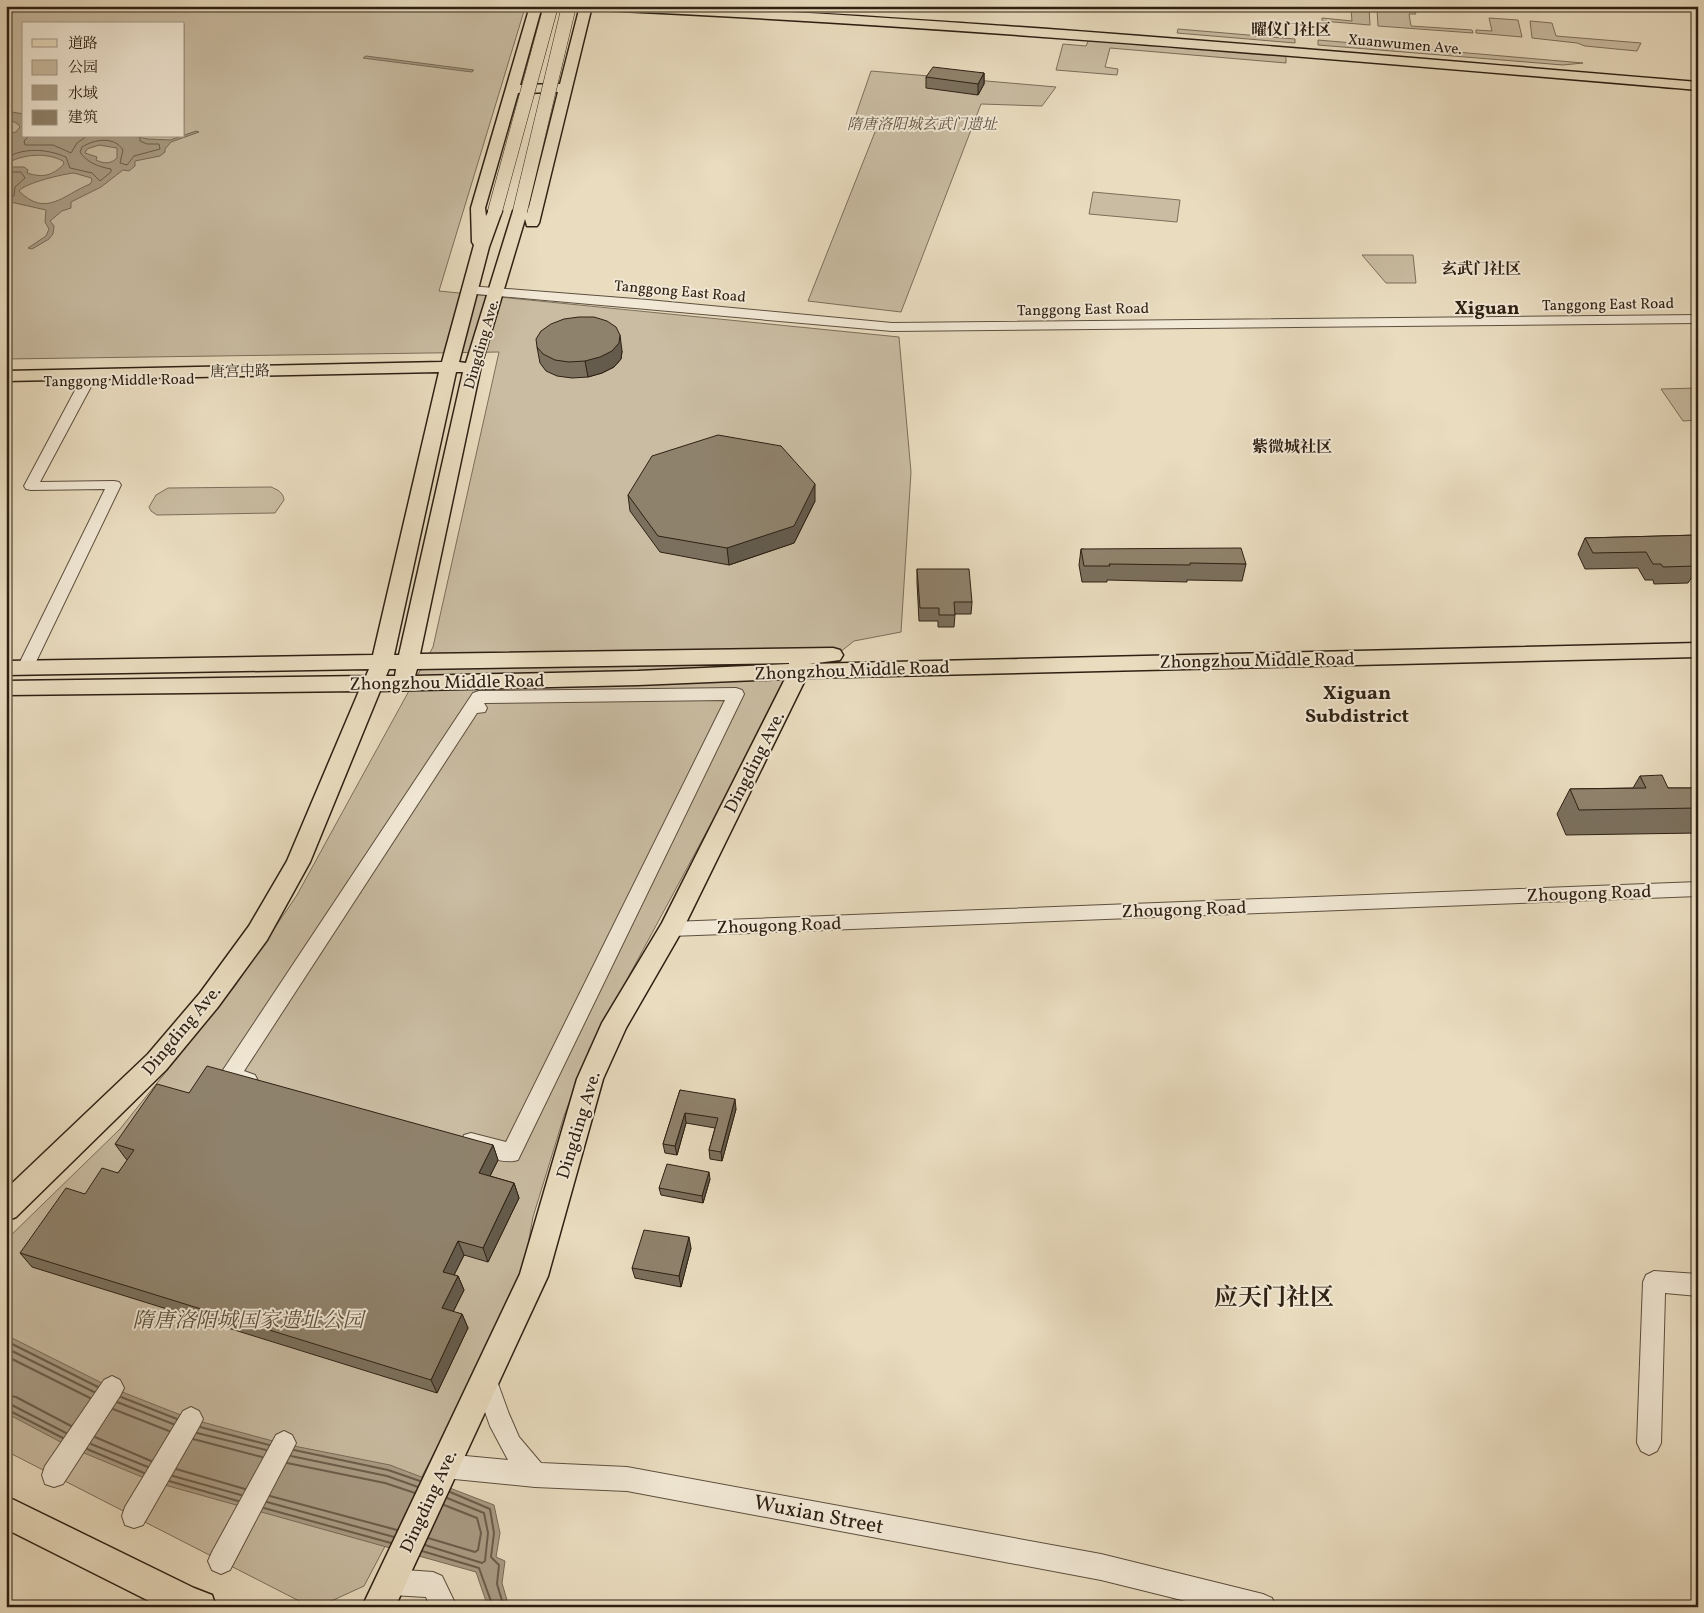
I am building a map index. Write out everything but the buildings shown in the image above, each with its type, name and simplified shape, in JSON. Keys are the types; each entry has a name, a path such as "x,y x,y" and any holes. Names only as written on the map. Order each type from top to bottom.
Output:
{"main road":[{"path":"481,247 478,208 536,6"},
{"name":"Dingding Ave.","path":"6,1208 157,1062 209,1000 258,933 298,862 382,662 448,371 481,247 495,211 551,6"},
{"name":"Dingding Ave.","path":"403,684 472,370 520,211 570,6"},
{"path":"498,287 530,232 586,6"},
{"name":"Xuanwumen Ave.","path":"600,6 793,15 1140,39 1698,86"},
{"name":"Xuanwumen Ave.","path":"723,6 1138,33 1698,80"},
{"path":"511,89 566,88"},
{"path":"520,211 524,215 529,216 535,209"},
{"path":"478,214 489,216 495,211"},
{"name":"Tanggong Middle Road","path":"6,382 472,370"},
{"name":"唐宫中路","path":"6,376 448,371"},
{"name":"Zhongzhou Middle Road","path":"6,688 403,684 638,678 799,663 1698,638"},
{"name":"Zhongzhou Middle Road","path":"16,668 382,662 799,663 1698,650"},
{"name":"Dingding Ave.","path":"391,1582 534,1276 590,1079 615,1023 670,929 799,663"},
{"path":"6,1512 192,1605"}],"street":[{"name":"Tanggong East Road","path":"470,290 498,287 893,322 1698,314"},
{"name":"Tanggong East Road","path":"498,287 892,327 1698,320"},
{"path":"16,668 114,485 31,486 88,381"},
{"path":"265,1086 230,1076 476,707 479,698 736,694 511,1153 453,1137"},
{"name":"Zhougong Road","path":"670,929 1698,889"},
{"path":"1649,1443 1654,1282 1698,1285"},
{"path":"485,1378 498,1418 511,1445 535,1475"},
{"path":"54,1475 112,1388"},
{"path":"134,1516 191,1419"},
{"path":"222,1561 284,1444"},
{"name":"Wuxian Street","path":"442,1471 627,1479 1102,1567 1264,1607"},
{"path":"391,1582 433,1585 444,1607"}],"green space":[{"name":"隋唐洛阳城国家遗址公园","path":"6,6 476,6 524,11 439,291 899,337 911,472 901,632 854,641 776,703 589,1050 564,1116 533,1217 523,1272 477,1372 364,1586 318,1607 311,1607 6,1451 6,1240 120,1129 235,986 297,895 433,647 499,352 6,359"},
{"path":"1344,6 1369,8 1370,25 1322,21 1322,18 1352,21 1351,9 1344,8"},
{"path":"1377,9 1415,12 1416,14 1409,14 1411,26 1472,30 1473,33 1378,26"},
{"path":"1489,18 1518,20 1522,37 1476,33 1476,30 1492,31"},
{"path":"1530,21 1552,23 1556,36 1641,43 1637,51 1532,38"},
{"path":"1178,29 1295,39 1295,43 1177,33"},
{"path":"1089,39 1286,55 1286,63 1110,48 1105,67 1118,69 1117,75 1056,70 1063,44 1086,46"},
{"path":"1318,40 1583,63 1563,65 1318,45"},
{"name":"隋唐洛阳城玄武门遗址","path":"871,71 1056,87 1042,106 981,104 901,312 808,301 875,132 852,126"},
{"path":"1093,192 1180,200 1177,222 1089,214"},
{"path":"1362,255 1413,255 1416,283 1386,283"},
{"path":"1698,388 1698,420 1683,421 1661,389"},
{"path":"271,487 281,493 284,500 275,513 157,515 149,507 156,495 168,488"}],"water":[{"path":"366,56 474,70 472,72 363,58"},
{"path":"6,111 22,114 22,138 143,138 170,140 182,138 171,142 160,156 135,161 135,166 129,171 123,170 101,187 71,202 71,208 62,211 50,221 54,226 53,234 49,239 32,249 28,248 46,236 49,229 45,222 46,210 6,201 6,167 24,167 28,170 27,173 43,176 55,171 64,164 63,161 56,158 34,155 19,158 6,164 6,134 16,132 20,127 6,118","holes":["99,145 117,148 117,158 105,163 96,160 97,157 85,153 87,149","74,173 91,178 90,184 63,198 46,204 29,199 19,191 36,182"]},
{"path":"196,131 199,132 185,137 185,135"},
{"path":"6,1335 112,1388 191,1419 284,1444 390,1465 494,1505 500,1533 496,1557 505,1561 502,1583 509,1607 488,1607 476,1572 154,1482 72,1448 6,1413"}],"district":[{"name":"曜仪门社区","path":"1291,29"},
{"name":"玄武门社区","path":"1481,268"},
{"name":"Xiguan","path":"1487,307"},
{"name":"紫微城社区","path":"1292,446"},
{"name":"Xiguan Subdistrict","path":"1357,704"},
{"name":"应天门社区","path":"1274,1297"}]}
